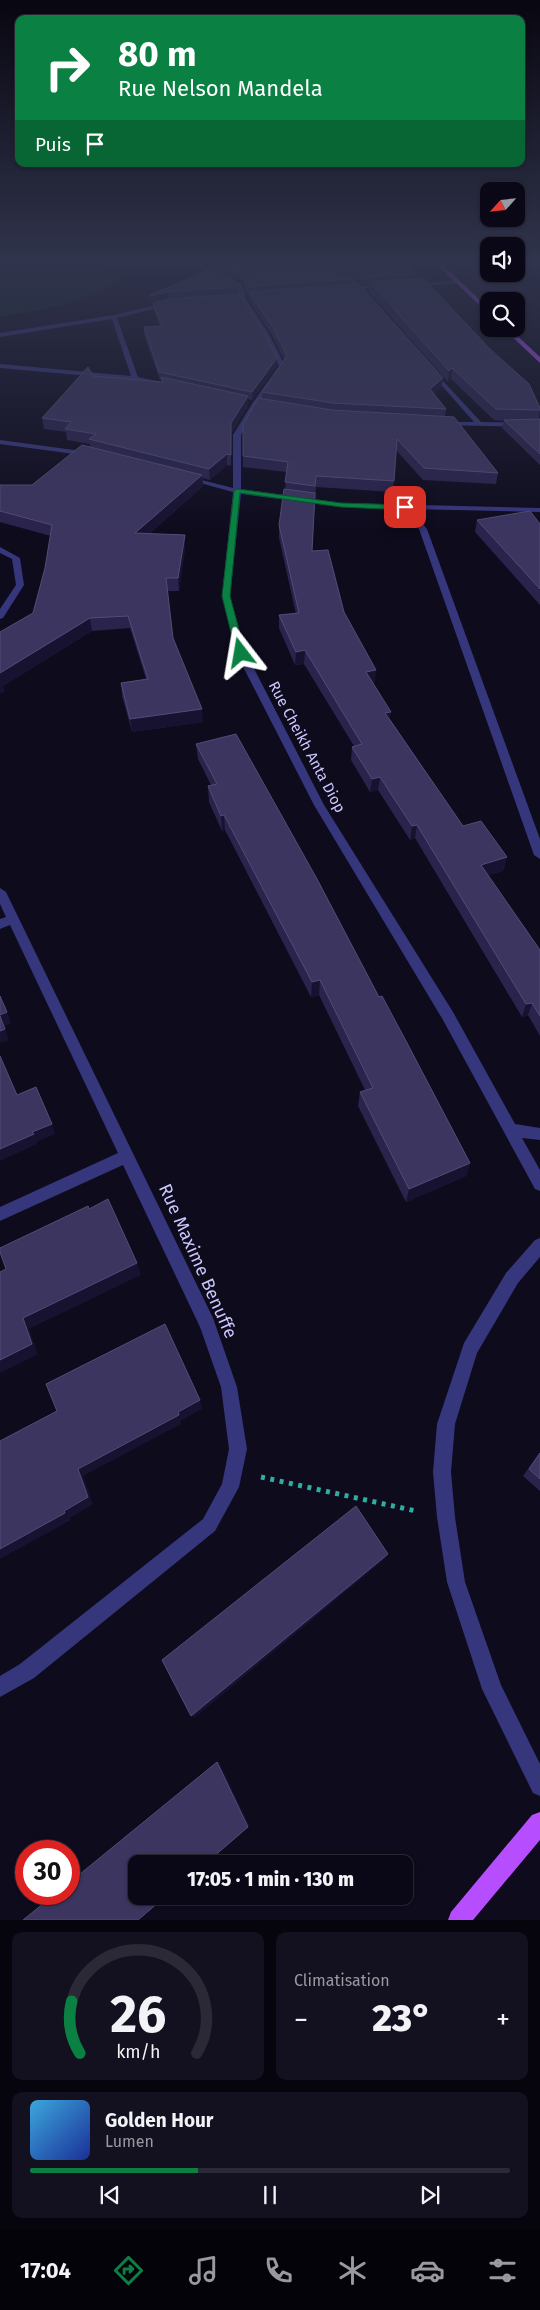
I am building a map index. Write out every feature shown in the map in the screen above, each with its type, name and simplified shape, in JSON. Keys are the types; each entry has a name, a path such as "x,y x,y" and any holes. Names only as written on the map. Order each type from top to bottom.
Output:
{"main road":[{"path":"459,1920 540,1823"}],"street":[{"path":"126,353 135,378"},
{"name":"Rue Cheikh Anta Diop","path":"275,353 282,366 238,435 237,491 226,596 241,653 319,805 448,1016 540,1184"},
{"path":"0,366 135,378 172,386"},
{"path":"429,367 479,424"},
{"path":"439,424 540,425"},
{"path":"0,442 77,451 96,456"},
{"path":"181,477 237,491 341,505 540,510"},
{"path":"405,507 423,529 540,855"},
{"path":"0,550 16,558 20,585 0,616"},
{"name":"Rue Maxime Benuffe","path":"0,892 7,922 127,1156 210,1333 229,1387 238,1448 230,1487 209,1525 27,1671 0,1687"},
{"path":"510,1130 540,1134"},
{"path":"0,1214 127,1156"},
{"path":"540,1245 512,1278 470,1349 446,1424 442,1472 446,1517 456,1582 492,1689 540,1786"}],"path":[{"path":"233,1471 446,1517"}],"building":[{"path":"153,353 274,353 277,358 252,392 159,372"},
{"path":"285,353 420,353 443,378 430,389 446,409 333,403 262,392 287,356"},
{"path":"433,353 494,353 529,384 540,410 496,409 452,368 449,371"},
{"path":"88,367 93,376 163,382 161,377 248,396 231,423 231,455 227,454 209,469 89,439 96,434 65,429 71,422 42,418"},
{"path":"258,398 332,410 454,417 498,473 424,468 397,439 394,481 316,476 315,486 285,482 288,462 243,456 243,425"},
{"path":"540,419 540,454 504,420"},
{"path":"82,445 202,475 135,533 185,535 178,578 166,578 173,638 202,709 130,719 121,683 148,679 128,616 90,618 0,673 0,632 33,613 45,568 52,525 0,511 0,485 32,485"},
{"path":"284,489 315,493 312,551 328,550 344,612 376,670 366,672 391,712 385,713 463,826 481,821 507,857 481,865 540,950 540,1016 532,1003 526,1004 417,825 412,826 380,777 372,779 352,747 362,744 305,650 296,652 279,615 299,613 279,525"},
{"path":"530,511 540,524 540,589 477,520"},
{"path":"236,734 317,879 379,997 382,996 470,1163 409,1189 360,1092 373,1088 320,980 312,982 224,815 221,816 208,786 217,784 196,744"},
{"path":"0,996 7,1012 0,1015"},
{"path":"0,1016 5,1029 0,1031"},
{"path":"0,1056 17,1095 36,1087 52,1124 0,1149"},
{"path":"108,1199 137,1263 23,1318 32,1344 0,1360 0,1272 6,1269 0,1248 88,1206 89,1209"},
{"path":"165,1324 200,1400 178,1412 179,1415 78,1469 88,1497 64,1511 65,1513 0,1549 0,1441 57,1411 46,1384"},
{"path":"540,1453 540,1479 529,1469"},
{"path":"356,1506 388,1554 191,1716 162,1660"},
{"path":"217,1762 248,1827 215,1855 128,1855 128,1905 156,1905 138,1920 23,1920 41,1905 80,1905 80,1874"}],"route":[{"path":"241,653 226,596 237,491 341,505 405,507"}]}
